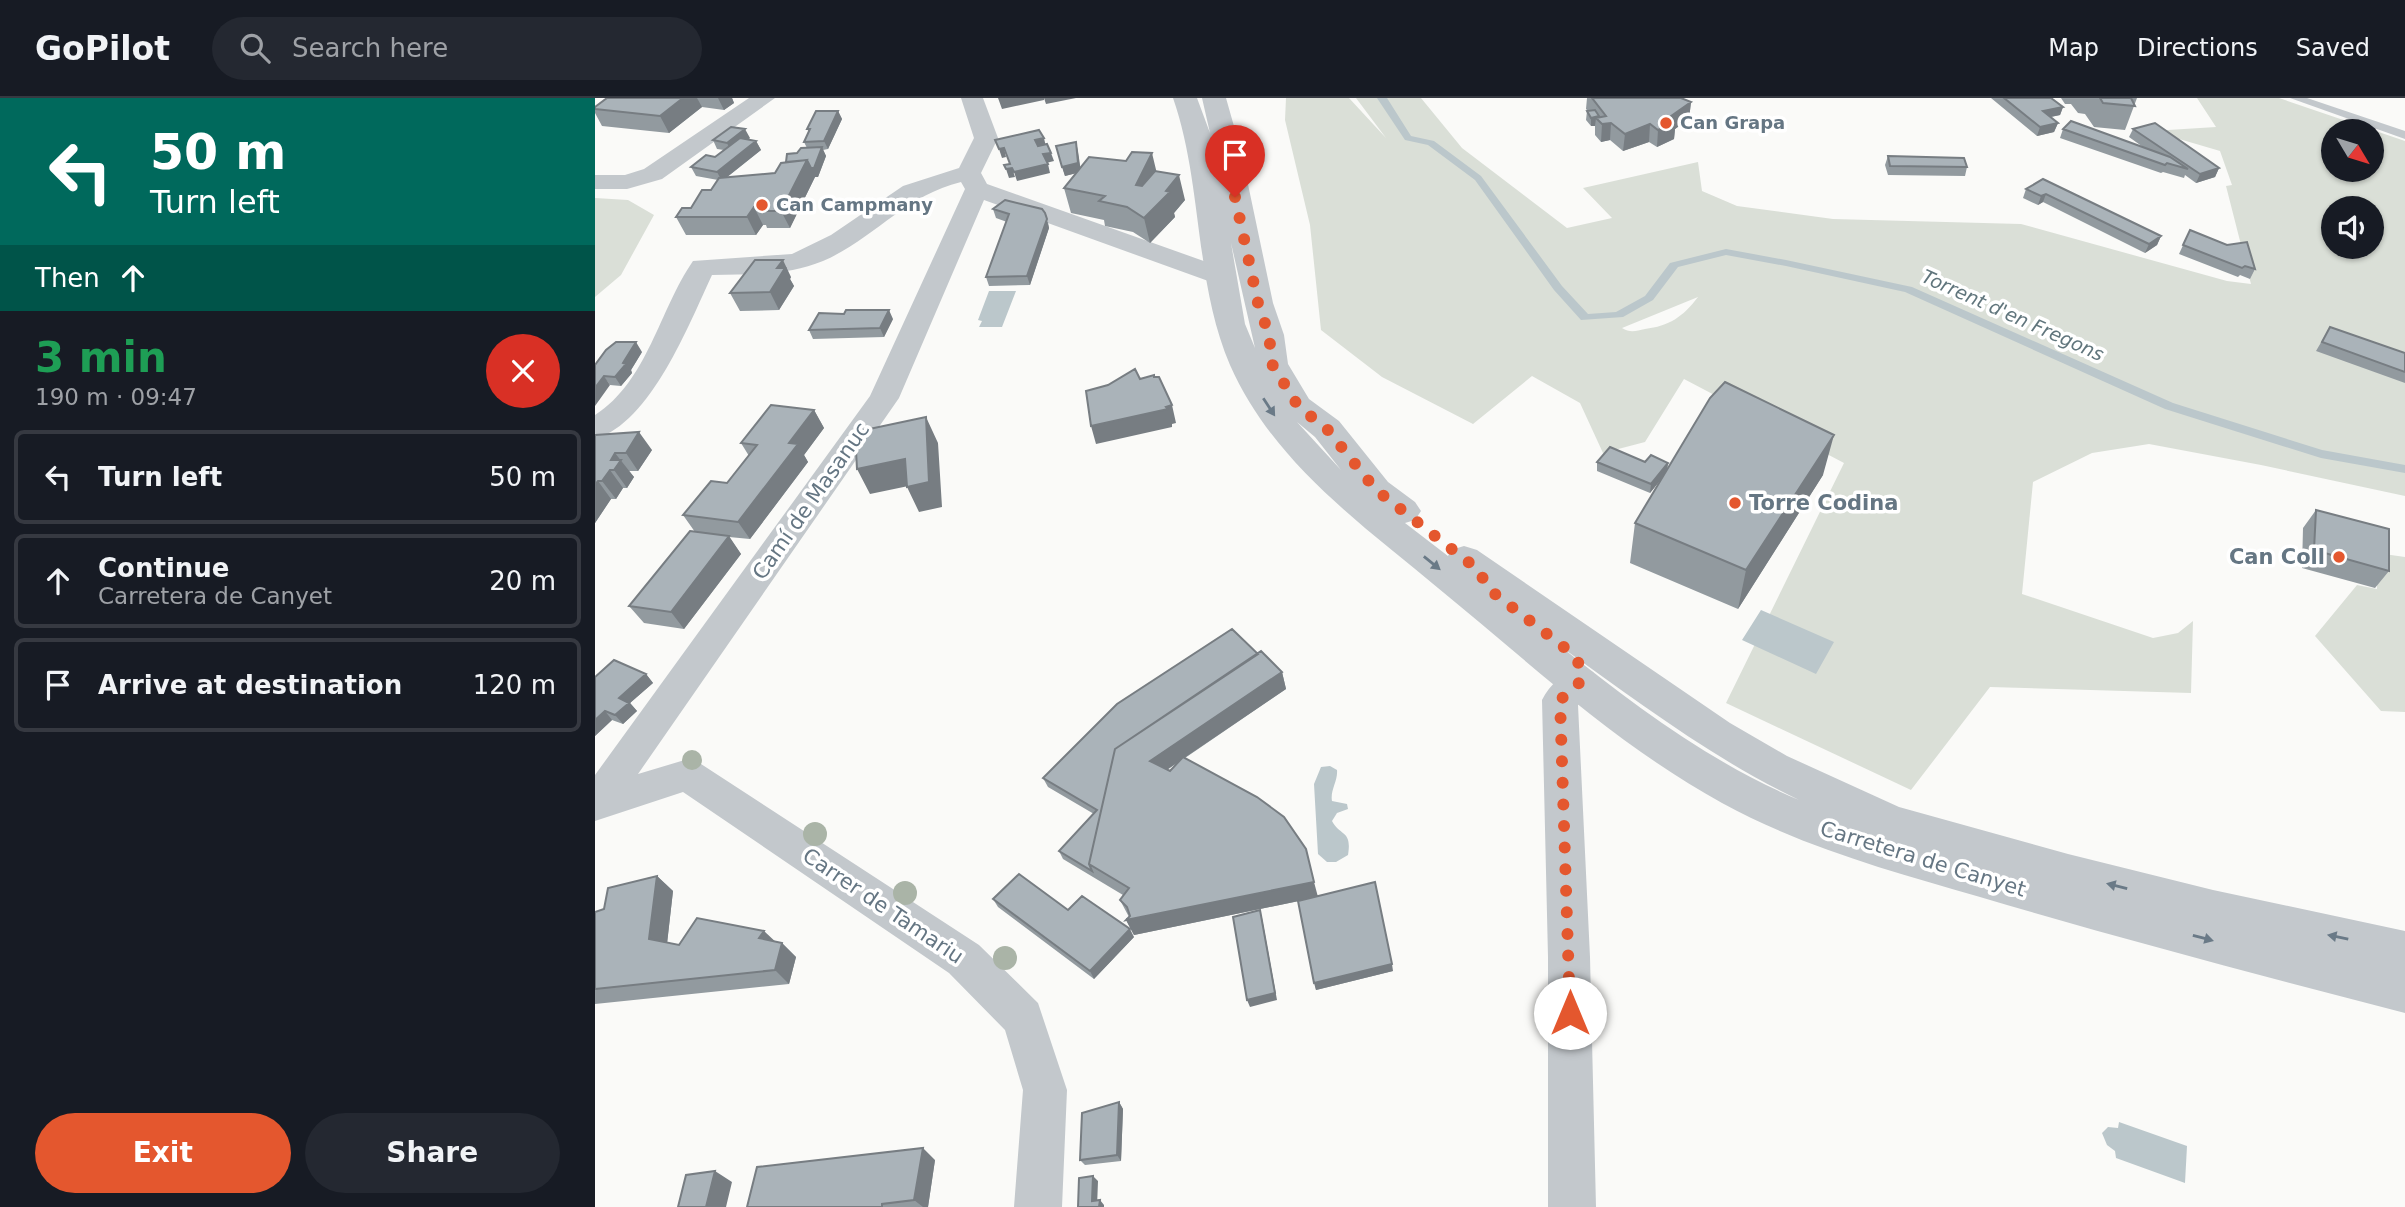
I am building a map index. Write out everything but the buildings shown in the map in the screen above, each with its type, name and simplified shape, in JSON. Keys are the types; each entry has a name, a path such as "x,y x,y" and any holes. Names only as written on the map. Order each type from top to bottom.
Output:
{"street":[{"path":"595,182 627,182 653,174 764,98"},
{"name":"Camí de Masanuc","path":"596,804 884,398 973,181 986,138 972,98"},
{"name":"Carretera de Canyet","path":"1185,98 1198,134 1227,314 1240,354 1265,401 1299,448 1331,483 1580,682 1665,746 1739,792 1860,843 2053,899 2405,991"},
{"name":"Carretera de Canyet","path":"1214,98 1228,150 1255,290 1269,335 1272,364 1298,406 1327,429 1376,490 1480,571 1536,607 1716,735 1772,768 1890,823 2108,884 2405,952"},
{"path":"595,429 617,416 658,355 702,267 785,264 813,255 912,191 931,183 973,181 1236,280 1254,350 1272,364"},
{"path":"1480,571 1486,587 1569,651 1580,665 1580,682"},
{"path":"1572,1207 1569,957 1560,700 1580,682 1601,681 1686,740 1749,775 1846,816 1890,823"},
{"name":"Carrer de Tamariu","path":"596,804 688,775 964,958 1023,1018 1045,1090 1038,1207"}],"lane":[{"path":"2295,98 2405,135"}],"shaded area":[{"path":"1286,98 1349,98 1386,138 1356,98 1421,98 1462,148 1567,228 1612,218 1583,188 1698,162 1702,191 1737,206 1833,219 2021,224 2227,281 2251,284 2226,186 2232,185 2220,151 2152,131 2216,127 2197,98 2279,98 2341,119 2321,119 2321,182 2384,182 2384,134 2405,141 2405,496 2149,444 2092,453 2033,482 2022,594 2153,638 2178,633 2193,621 2191,693 1990,687 1911,790 1726,703 1844,463 1684,379 1645,442 1603,453 1580,403 1532,376 1473,424 1382,377 1321,330 1310,225 1285,120","holes":["1698,297 1687,310 1668,323 1636,331 1622,328"]},
{"path":"595,198 628,200 654,215 621,275 595,297"},
{"path":"989,291 1016,291 1002,327 979,327 982,321 978,320"},
{"path":"2377,553 2405,557 2405,712 2381,711 2315,636 2357,585 2377,589"},
{"path":"1761,610 1834,642 1816,674 1742,640"},
{"path":"1330,766 1337,770 1332,801 1347,804 1348,809 1337,813 1332,821 1347,837 1349,847 1348,855 1336,862 1327,862 1318,854 1314,784 1321,767"},
{"path":"2119,1122 2187,1146 2185,1183 2116,1158 2115,1151 2107,1145 2102,1133 2108,1127 2118,1128"}],"waterway":[{"name":"Torrent d'en Fregons","path":"1382,98 1408,138 1431,143 1478,178 1558,288 1585,318 1619,315 1649,298 1674,265 1726,252 1786,263 1908,289 2169,406 2321,454 2405,469"}],"place":[{"name":"Can Grapa","path":"1666,123"},
{"name":"Can Campmany","path":"762,205"},
{"name":"Torre Codina","path":"1735,503"},
{"name":"Can Coll","path":"2339,557"}],"route":[{"path":"1235,197 1258,303 1269,335 1272,364 1298,406 1327,429 1376,490 1480,571 1486,587 1514,611 1545,631 1569,651 1580,665 1580,682 1560,700 1570,1013"}]}
